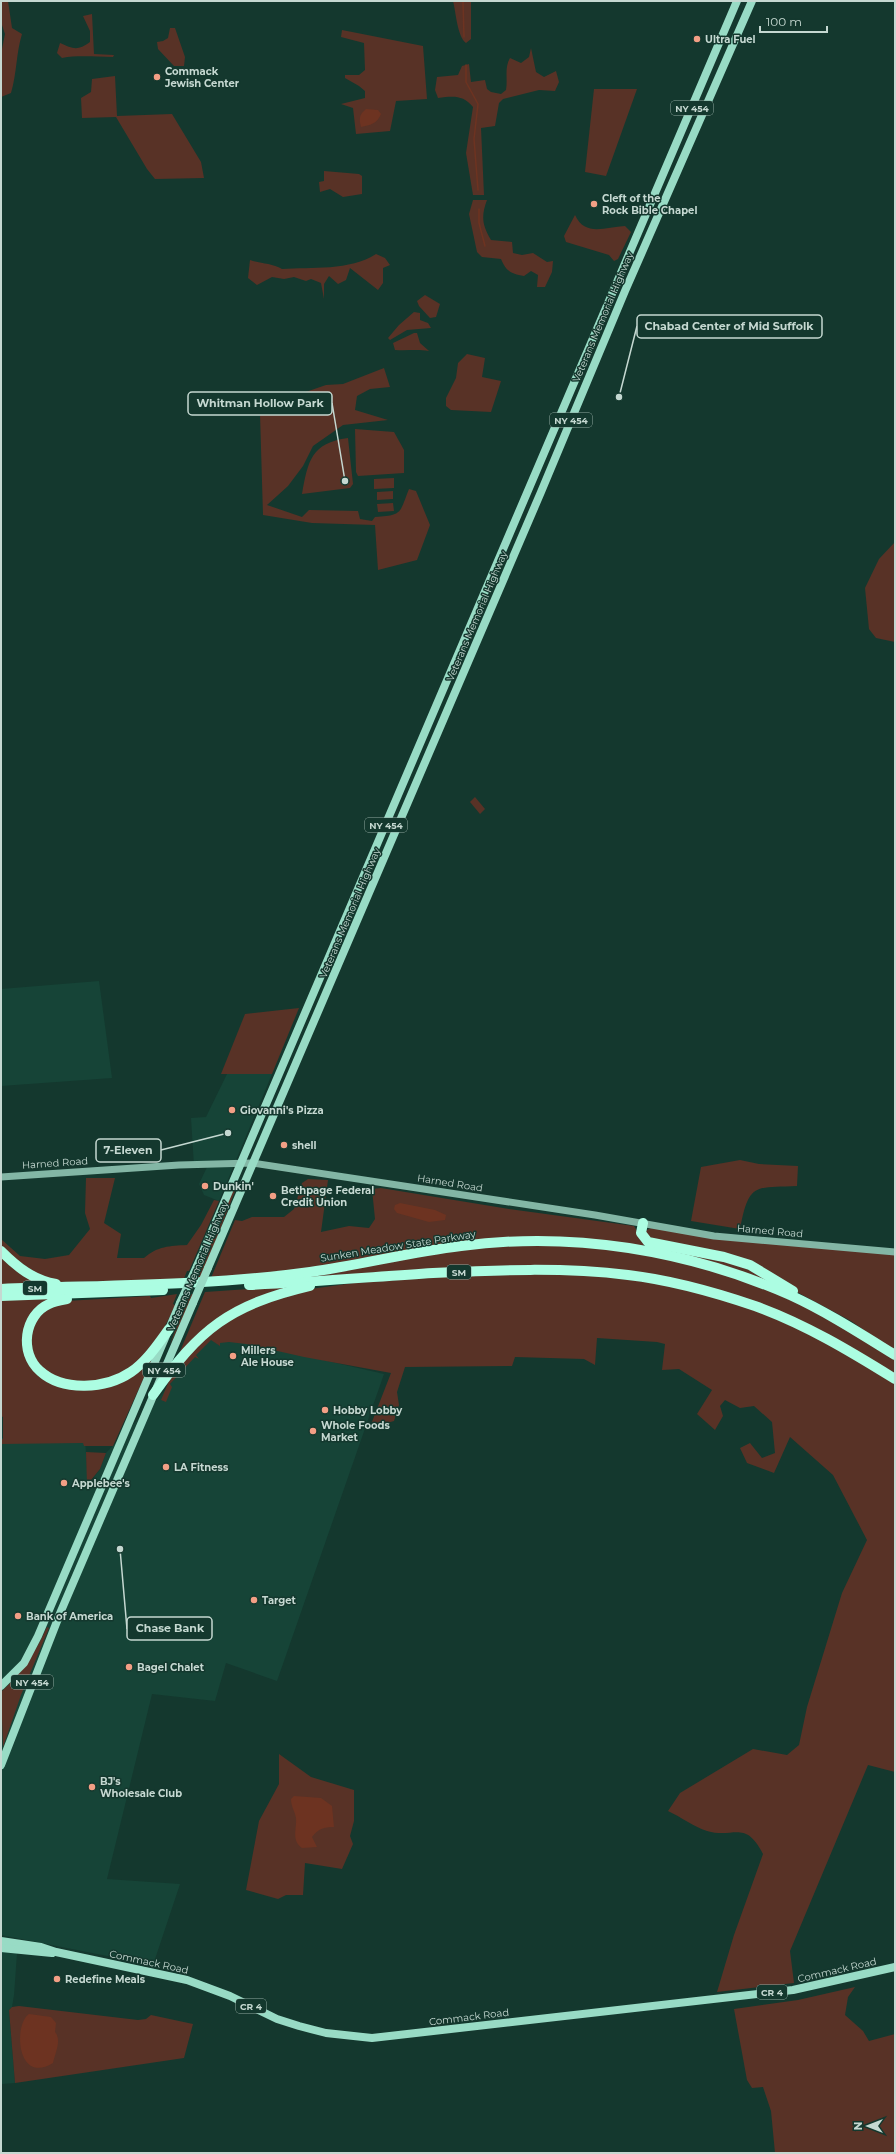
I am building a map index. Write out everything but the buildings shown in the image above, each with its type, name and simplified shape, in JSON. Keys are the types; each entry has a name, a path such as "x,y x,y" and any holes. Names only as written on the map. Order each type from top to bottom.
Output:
{"highway":[{"path":"643,1223 642,1233 648,1242 724,1257 750,1265 814,1303 822,1311"},
{"name":"Sunken Meadow State Parkway","path":"1,1289 235,1280 311,1272 461,1246 516,1241 563,1241 612,1245 687,1260 756,1282 822,1311 895,1355"},
{"path":"1,1251 14,1264 30,1275 49,1282 70,1286"},
{"name":"SM","path":"1,1296 94,1293 514,1269 596,1272 666,1281 715,1293 756,1306 797,1323 843,1347 895,1379"},
{"path":"153,1395 183,1355 217,1323 259,1300 337,1280"},
{"path":"94,1293 49,1303 32,1320 28,1329 27,1341 29,1353 38,1370 47,1376 56,1380 80,1385 109,1382 130,1372 142,1363 169,1329"}],"main road":[{"name":"Veterans Memorial Highway","path":"1,1686 12,1677 24,1663 38,1636 738,1"},
{"name":"Veterans Memorial Highway","path":"1,1765 58,1617 541,492 625,291 752,1"},
{"name":"Harned Road","path":"1,1177 240,1162 252,1163 643,1223 707,1235 895,1252"},
{"path":"1,1679 12,1677"},
{"name":"Commack Road","path":"1,1941 41,1947 56,1952 188,1980 230,1996 258,2011 284,2021 326,2033 372,2038 793,1990 895,1967"},
{"name":"Commack Road","path":"1,1948 47,1954 56,1952"}],"shaded area":[{"path":"8,1 12,28 22,34 11,93 1,97 1,54 5,34 1,22 1,2"},
{"path":"453,1 471,1 471,39 466,43 463,40 459,30"},
{"path":"92,14 94,54 114,55 113,57 81,56 62,58 57,53 60,43 68,47 79,48 90,42 90,31 83,16"},
{"path":"170,28 175,28 185,57 184,66 174,66 158,49 157,42 168,38"},
{"path":"342,30 423,46 427,99 396,101 390,131 356,134 353,108 341,104 365,98 365,91 345,78 345,75 359,75 365,70 364,43 341,37"},
{"path":"531,48 536,72 544,77 556,71 559,82 555,91 539,90 503,99 499,103 495,126 481,128 484,195 473,195 466,153 473,107 462,98 438,98 435,90 437,77 458,75 462,66 469,64 471,82 485,80 487,89 491,92 501,94 506,90 508,62 510,58 521,63 529,57"},
{"path":"115,76 117,116 172,114 201,162 204,178 155,179 147,169 116,117 82,118 81,98 91,92 92,79"},
{"path":"594,89 637,89 606,176 585,172"},
{"path":"366,109 378,110 381,114 375,122 361,127 360,117"},
{"path":"324,171 359,174 362,176 362,194 343,197 330,189 320,192 319,182 324,181"},
{"path":"473,200 487,200 483,220 491,240 512,242 513,253 522,255 533,253 547,262 553,261 552,272 545,287 537,287 538,275 531,271 524,276 516,274 507,269 501,259 482,257 477,252 469,214"},
{"path":"575,215 579,222 590,228 603,229 625,226 631,232 618,259 614,261 609,255 566,242 564,236"},
{"path":"376,254 385,258 390,265 383,268 383,283 378,290 350,268 346,280 338,284 329,276 324,284 324,299 321,283 311,279 306,281 294,277 284,279 272,277 257,285 248,278 250,260 282,269 318,268 342,266 366,259"},
{"path":"425,295 440,304 436,317 430,318 419,306 417,301"},
{"path":"414,312 420,313 420,320 428,323 431,328 407,330 390,340 388,338 399,325"},
{"path":"417,333 420,343 429,351 395,350 393,343"},
{"path":"467,354 485,358 482,377 501,381 491,412 451,410 446,406 446,398 456,378 458,363"},
{"path":"384,368 390,387 370,389 357,396 355,410 388,420 343,425 313,446 303,466 288,486 267,505 302,517 309,510 358,511 360,519 372,521 375,517 391,515 399,512 409,489 416,491 430,525 417,560 378,570 375,525 312,523 263,515 260,414 281,407 294,396 326,385 343,384"},
{"path":"355,429 394,432 404,450 404,473 358,476 356,472"},
{"path":"348,438 353,484 350,488 302,494 309,463 313,456 326,444 336,440"},
{"path":"394,478 394,488 374,489 374,479"},
{"path":"393,491 393,499 377,500 377,492"},
{"path":"393,503 394,511 378,512 377,504"},
{"path":"895,542 895,642 876,638 869,629 865,588 879,559"},
{"path":"475,797 485,809 480,814 470,802"},
{"path":"99,981 112,1078 1,1086 1,989"},
{"path":"299,1008 272,1074 221,1074 245,1014"},
{"path":"227,1074 272,1074 219,1201 204,1195 199,1184 208,1165 194,1166 191,1118 206,1117"},
{"path":"740,1160 759,1164 798,1166 797,1186 763,1188 756,1191 751,1195 747,1203 740,1229 691,1221 701,1167"},
{"path":"86,1178 115,1178 104,1223 121,1234 117,1258 144,1258 159,1249 169,1246 187,1245 201,1225 214,1200 219,1201 189,1271 187,1271 183,1281 59,1282 42,1278 1,1248 1,1239 20,1256 45,1259 69,1255 90,1229 85,1213"},
{"path":"308,1179 328,1180 321,1232 349,1226 369,1228 375,1219 372,1189 381,1188 509,1209 634,1226 645,1244 643,1246 561,1238 286,1272 211,1278 235,1220 242,1221 252,1217 284,1217 294,1209 302,1183"},
{"path":"235,1185 237,1186 201,1279 194,1279"},
{"path":"400,1203 435,1210 446,1215 445,1220 429,1222 397,1213 394,1209 395,1205"},
{"path":"651,1228 895,1255 895,1352 851,1321 793,1290 774,1277 650,1240 645,1231"},
{"path":"574,1245 663,1257 752,1282 827,1317 895,1360 895,1376 776,1311 589,1268 271,1281 421,1255 490,1246"},
{"path":"664,1249 738,1264 782,1288 729,1267"},
{"path":"1,1253 48,1285 1,1287"},
{"path":"576,1273 669,1285 745,1306 828,1342 895,1383 895,1772 868,1765 790,1951 794,1983 717,1992 734,1935 763,1854 757,1843 744,1833 716,1833 707,1831 668,1811 680,1793 753,1749 787,1755 799,1745 807,1707 842,1593 867,1540 833,1475 790,1437 774,1473 747,1463 740,1448 750,1443 762,1458 775,1453 772,1422 754,1406 740,1408 725,1400 720,1406 723,1416 715,1430 697,1414 712,1390 679,1369 662,1370 665,1344 657,1342 597,1338 595,1365 584,1359 515,1357 512,1366 405,1367 397,1392 399,1405 394,1421 387,1423 383,1427 370,1427 391,1373 304,1357 246,1344 229,1342 220,1343 220,1346 211,1340 196,1355 199,1359 195,1357 170,1384 172,1387 166,1402 161,1400 171,1376 189,1350 243,1310 303,1290 354,1283 455,1276"},
{"path":"308,1285 260,1297 178,1356 205,1292"},
{"path":"177,1294 173,1304 175,1305 151,1349 130,1370 117,1376 85,1382 69,1380 54,1376 42,1368 33,1356 29,1337 38,1314 66,1301 150,1296 151,1298"},
{"path":"188,1294 194,1294 170,1345"},
{"path":"62,1298 53,1300 25,1331 42,1376 97,1387 155,1353 113,1446 84,1446 83,1443 1,1444 1,1440 3,1439 3,1417 1,1416 1,1299"},
{"path":"211,1334 384,1374 277,1681 226,1663 215,1701 152,1694 107,1879 180,1884 153,1965 1,1935 1,1438 85,1438 88,1485 100,1469 106,1453 161,1395"},
{"path":"86,1452 106,1453 100,1469 87,1485"},
{"path":"47,1627 49,1628 21,1695 3,1747 1,1692 27,1662"},
{"path":"279,1754 311,1777 354,1790 354,1821 350,1836 353,1844 342,1869 305,1863 303,1895 286,1895 278,1899 246,1890 259,1821 279,1784"},
{"path":"294,1796 321,1798 332,1806 334,1827 327,1827 314,1834 312,1837 317,1847 302,1848 297,1841 295,1834 296,1818 291,1799"},
{"path":"1,1951 17,1953 14,1995 12,2007 9,2010 15,2083 1,2084"},
{"path":"855,1987 848,1997 845,2015 863,2031 869,2041 895,2034 895,2153 775,2153 771,2111 763,2087 752,2088 747,2080 734,2009 798,2000"},
{"path":"19,2006 138,2020 146,2019 151,2015 193,2024 184,2058 15,2083 9,2010 12,2007"},
{"path":"29,2014 51,2017 56,2023 55,2032 58,2043 53,2063 41,2068 32,2066 25,2060 22,2051 20,2040 21,2029 24,2020"}],"waterway":[{"path":"463,1 464,37"},
{"path":"466,65 466,82 478,104 474,139 478,190"},
{"path":"479,209 479,223 485,246"}],"place":[{"name":"Ultra Fuel","path":"697,39"},
{"name":"Commack Jewish Center","path":"157,77"},
{"name":"Cleft of the Rock Bible Chapel","path":"594,204"},
{"name":"Chabad Center of Mid Suffolk","path":"619,397"},
{"name":"Whitman Hollow Park","path":"345,481"},
{"name":"Giovanni's Pizza","path":"232,1110"},
{"name":"7-Eleven","path":"228,1133"},
{"name":"shell","path":"284,1145"},
{"name":"Dunkin'","path":"205,1186"},
{"name":"Bethpage Federal Credit Union","path":"273,1196"},
{"name":"Millers Ale House","path":"233,1356"},
{"name":"Hobby Lobby","path":"325,1410"},
{"name":"Whole Foods Market","path":"313,1431"},
{"name":"LA Fitness","path":"166,1467"},
{"name":"Applebee's","path":"64,1483"},
{"name":"Chase Bank","path":"120,1549"},
{"name":"Target","path":"254,1600"},
{"name":"Bank of America","path":"18,1616"},
{"name":"Bagel Chalet","path":"129,1667"},
{"name":"BJ's Wholesale Club","path":"92,1787"},
{"name":"Redefine Meals","path":"57,1979"}]}
